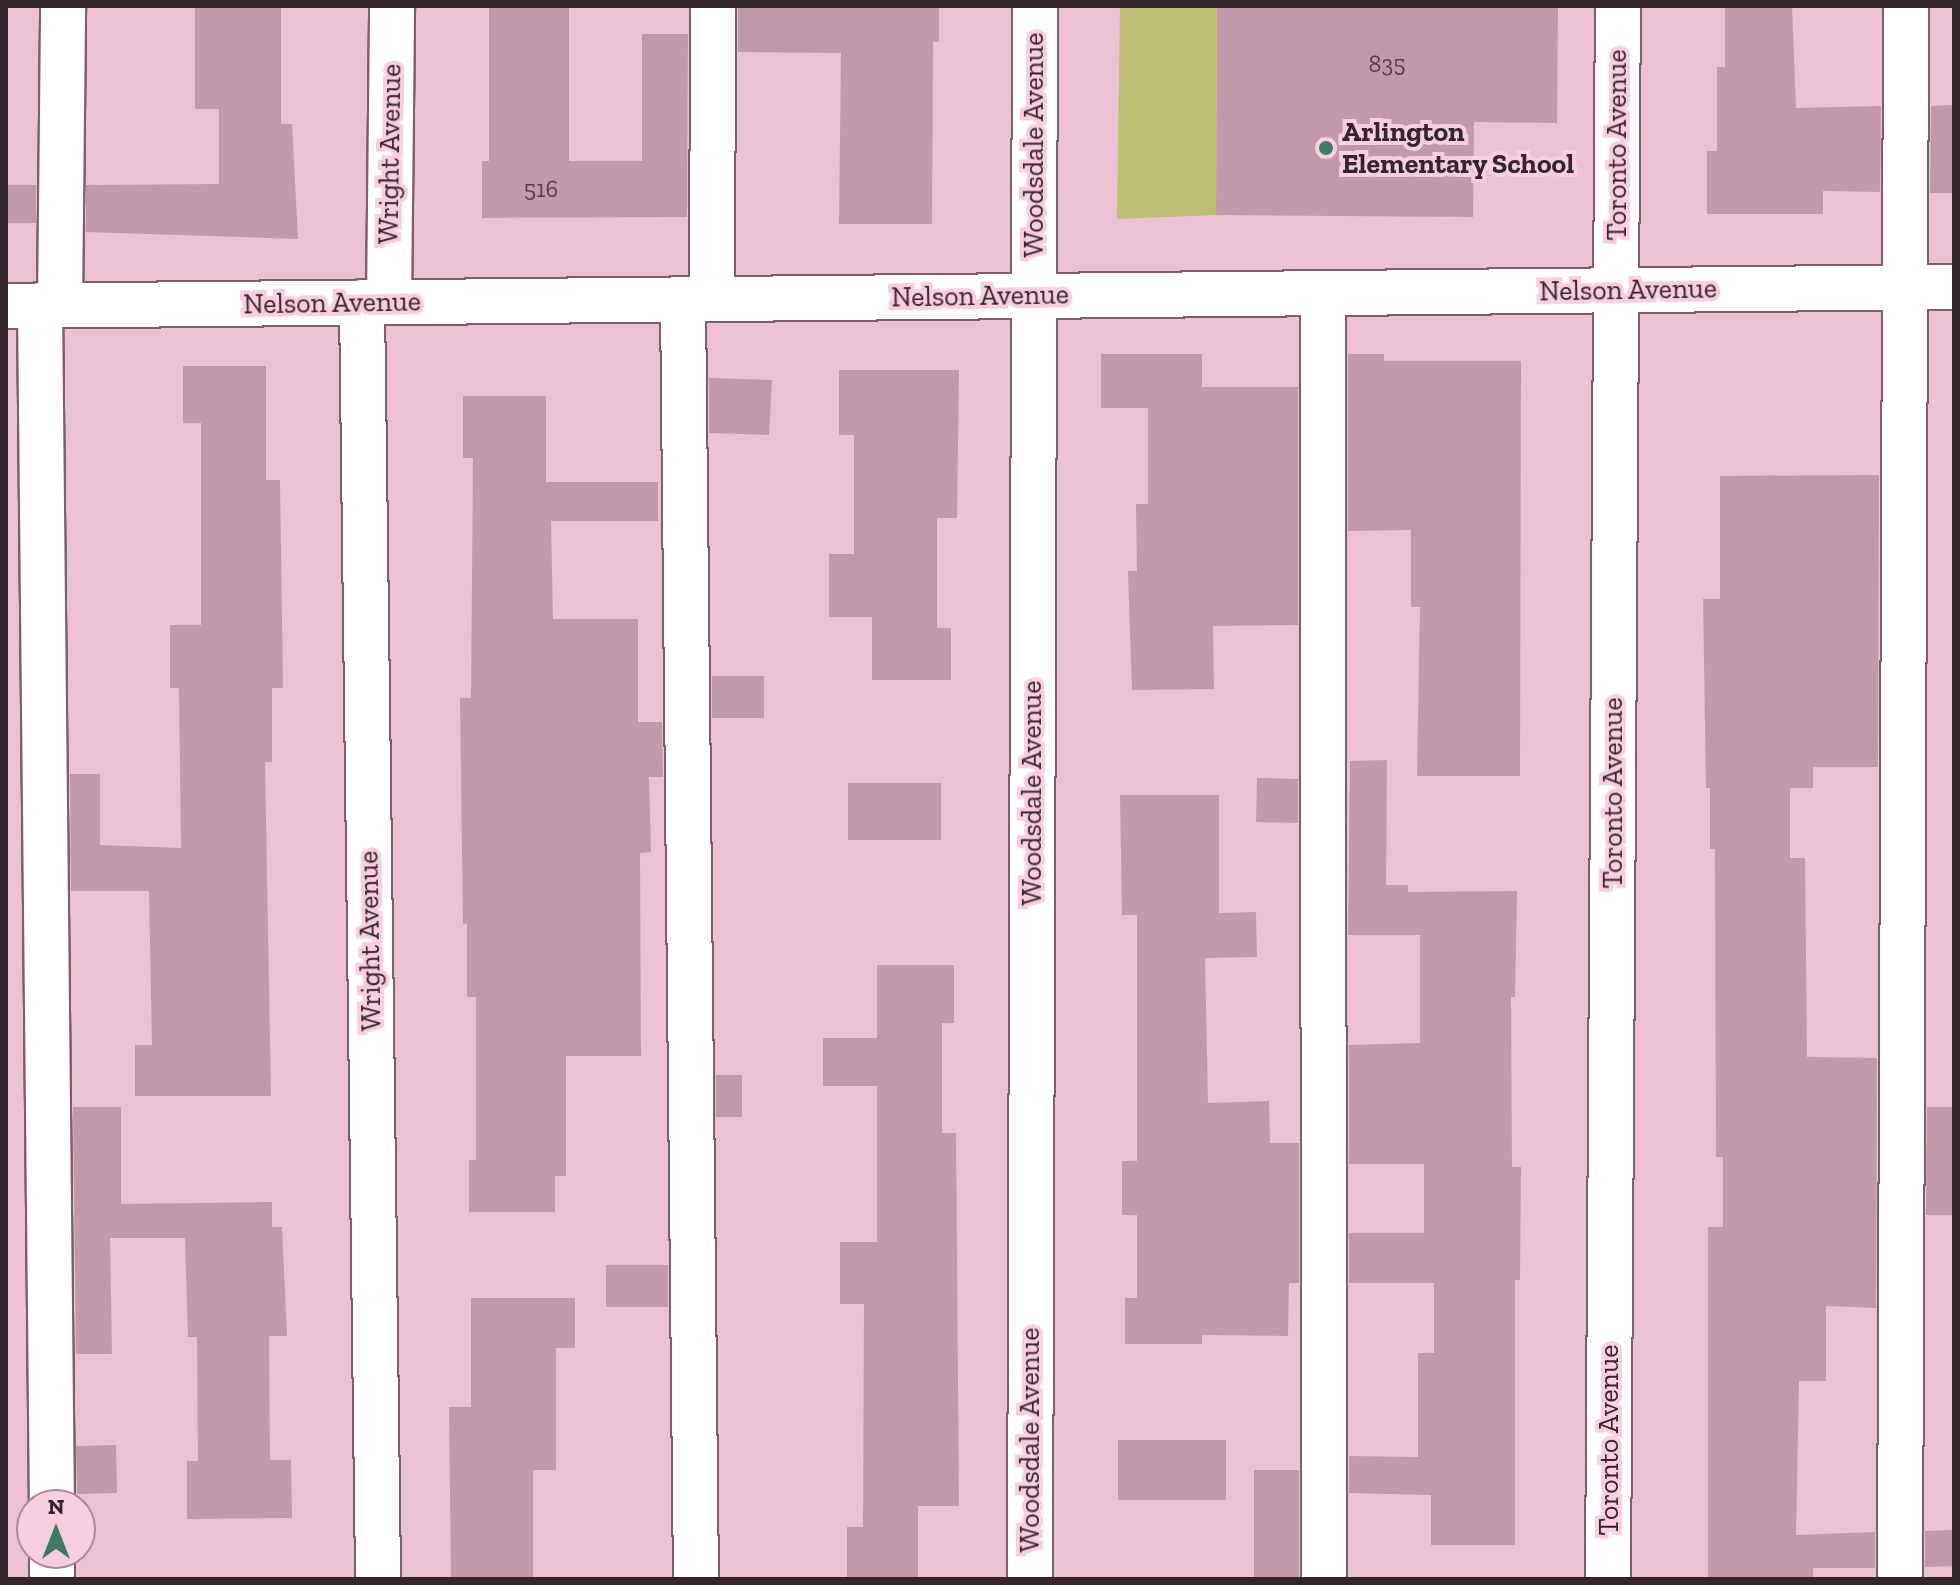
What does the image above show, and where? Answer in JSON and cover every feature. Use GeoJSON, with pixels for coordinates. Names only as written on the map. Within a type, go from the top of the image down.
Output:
{"type":"FeatureCollection","features":[{"type":"Feature","properties":{"kind":"street"},"geometry":{"type":"LineString","coordinates":[[52,1489],[36,306],[63,6]]}},
{"type":"Feature","properties":{"kind":"street","name":"Wright Avenue"},"geometry":{"type":"LineString","coordinates":[[378,1579],[376,302],[392,6]]}},
{"type":"Feature","properties":{"kind":"street"},"geometry":{"type":"LineString","coordinates":[[696,1579],[698,299],[713,6]]}},
{"type":"Feature","properties":{"kind":"street","name":"Woodsdale Avenue"},"geometry":{"type":"LineString","coordinates":[[1030,1579],[1035,6]]}},
{"type":"Feature","properties":{"kind":"street","name":"Toronto Avenue"},"geometry":{"type":"LineString","coordinates":[[1608,1579],[1618,6]]}},
{"type":"Feature","properties":{"kind":"street"},"geometry":{"type":"LineString","coordinates":[[1900,1579],[1906,6]]}},
{"type":"Feature","properties":{"kind":"street","name":"Nelson Avenue"},"geometry":{"type":"LineString","coordinates":[[36,306],[1954,287]]}},
{"type":"Feature","properties":{"kind":"street"},"geometry":{"type":"LineString","coordinates":[[1323,293],[1324,1579]]}},
{"type":"Feature","properties":{"kind":"green space"},"geometry":{"type":"Polygon","coordinates":[[[1120,6],[1217,6],[1216,215],[1117,219],[1120,6]]]}},
{"type":"Feature","properties":{"kind":"building"},"geometry":{"type":"Polygon","coordinates":[[[195,6],[281,6],[281,124],[292,124],[298,239],[86,232],[86,185],[219,184],[219,109],[195,109],[195,6]]]}},
{"type":"Feature","properties":{"kind":"building"},"geometry":{"type":"Polygon","coordinates":[[[489,6],[569,6],[569,161],[642,161],[642,34],[688,34],[687,217],[482,218],[482,161],[489,161],[489,6]]]}},
{"type":"Feature","properties":{"kind":"building"},"geometry":{"type":"Polygon","coordinates":[[[738,6],[939,6],[939,42],[933,42],[932,224],[839,224],[841,53],[738,52],[738,6]]]}},
{"type":"Feature","properties":{"kind":"building"},"geometry":{"type":"Polygon","coordinates":[[[1217,6],[1558,6],[1557,123],[1474,122],[1473,217],[1216,215],[1217,6]]]}},
{"type":"Feature","properties":{"kind":"building"},"geometry":{"type":"Polygon","coordinates":[[[1725,6],[1792,6],[1796,108],[1881,106],[1880,192],[1823,191],[1823,214],[1707,214],[1707,151],[1717,151],[1717,67],[1725,67],[1725,6]]]}},
{"type":"Feature","properties":{"kind":"building"},"geometry":{"type":"Polygon","coordinates":[[[1954,105],[1954,193],[1930,193],[1931,106],[1954,105]]]}},
{"type":"Feature","properties":{"kind":"building"},"geometry":{"type":"Polygon","coordinates":[[[6,185],[36,185],[36,223],[6,223],[6,185]]]}},
{"type":"Feature","properties":{"kind":"building"},"geometry":{"type":"Polygon","coordinates":[[[1101,354],[1202,354],[1202,387],[1298,387],[1298,625],[1213,626],[1214,689],[1132,690],[1128,571],[1137,571],[1136,504],[1148,504],[1148,408],[1101,408],[1101,354]]]}},
{"type":"Feature","properties":{"kind":"building"},"geometry":{"type":"Polygon","coordinates":[[[1348,354],[1384,354],[1384,361],[1521,361],[1520,776],[1417,776],[1420,607],[1411,607],[1411,530],[1348,531],[1348,354]]]}},
{"type":"Feature","properties":{"kind":"building"},"geometry":{"type":"Polygon","coordinates":[[[183,366],[266,366],[266,480],[280,480],[283,688],[272,688],[272,762],[265,762],[271,1096],[135,1096],[135,1045],[152,1045],[149,891],[71,891],[70,774],[100,774],[100,845],[181,848],[179,688],[170,688],[170,625],[201,625],[201,423],[183,423],[183,366]]]}},
{"type":"Feature","properties":{"kind":"building"},"geometry":{"type":"Polygon","coordinates":[[[839,370],[959,370],[957,518],[937,518],[937,628],[951,628],[951,680],[872,680],[872,617],[829,617],[829,554],[854,554],[854,435],[839,435],[839,370]]]}},
{"type":"Feature","properties":{"kind":"building"},"geometry":{"type":"Polygon","coordinates":[[[709,378],[772,380],[769,435],[709,433],[709,378]]]}},
{"type":"Feature","properties":{"kind":"building"},"geometry":{"type":"Polygon","coordinates":[[[463,396],[546,396],[546,482],[658,482],[658,521],[551,521],[553,619],[638,619],[638,722],[662,722],[663,777],[649,777],[651,852],[640,853],[641,1056],[566,1056],[566,1176],[555,1176],[555,1212],[469,1212],[469,1160],[476,1160],[476,997],[467,997],[467,924],[463,924],[460,698],[471,698],[473,458],[463,458],[463,396]]]}},
{"type":"Feature","properties":{"kind":"building"},"geometry":{"type":"Polygon","coordinates":[[[1879,475],[1878,767],[1813,767],[1813,788],[1790,788],[1790,858],[1805,858],[1807,1057],[1877,1058],[1876,1308],[1826,1306],[1826,1381],[1799,1381],[1796,1535],[1875,1532],[1875,1568],[1813,1568],[1813,1579],[1708,1579],[1708,1227],[1723,1227],[1723,1157],[1716,1157],[1715,849],[1710,849],[1710,788],[1706,788],[1703,599],[1720,599],[1720,476],[1879,475]]]}},
{"type":"Feature","properties":{"kind":"building"},"geometry":{"type":"Polygon","coordinates":[[[712,676],[764,676],[764,718],[712,718],[712,676]]]}},
{"type":"Feature","properties":{"kind":"building"},"geometry":{"type":"Polygon","coordinates":[[[1387,760],[1386,885],[1408,885],[1408,892],[1517,891],[1515,997],[1511,997],[1512,1167],[1521,1167],[1520,1280],[1515,1280],[1515,1545],[1431,1545],[1431,1495],[1349,1493],[1349,1456],[1418,1457],[1418,1353],[1434,1353],[1434,1283],[1349,1283],[1349,1233],[1424,1233],[1424,1164],[1349,1164],[1349,1045],[1420,1043],[1420,935],[1348,935],[1350,761],[1387,760]]]}},
{"type":"Feature","properties":{"kind":"building"},"geometry":{"type":"Polygon","coordinates":[[[1257,778],[1298,779],[1298,823],[1256,822],[1257,778]]]}},
{"type":"Feature","properties":{"kind":"building"},"geometry":{"type":"Polygon","coordinates":[[[848,783],[941,783],[941,840],[848,840],[848,783]]]}},
{"type":"Feature","properties":{"kind":"building"},"geometry":{"type":"Polygon","coordinates":[[[1120,795],[1219,795],[1219,913],[1256,912],[1257,957],[1205,958],[1208,1103],[1269,1101],[1270,1143],[1299,1143],[1299,1283],[1289,1283],[1288,1336],[1202,1335],[1202,1344],[1125,1344],[1125,1298],[1137,1298],[1137,1215],[1122,1215],[1122,1161],[1137,1161],[1137,915],[1122,915],[1120,795]]]}},
{"type":"Feature","properties":{"kind":"building"},"geometry":{"type":"Polygon","coordinates":[[[877,965],[954,965],[954,1023],[942,1023],[942,1133],[956,1133],[959,1506],[918,1506],[918,1579],[847,1579],[847,1527],[863,1527],[864,1304],[840,1304],[840,1242],[877,1242],[877,1086],[823,1086],[823,1038],[877,1038],[877,965]]]}},
{"type":"Feature","properties":{"kind":"building"},"geometry":{"type":"Polygon","coordinates":[[[716,1075],[742,1075],[742,1117],[716,1117],[716,1075]]]}},
{"type":"Feature","properties":{"kind":"building"},"geometry":{"type":"Polygon","coordinates":[[[73,1107],[121,1107],[121,1204],[272,1202],[272,1227],[282,1227],[287,1336],[269,1336],[270,1460],[291,1460],[292,1518],[187,1519],[187,1461],[198,1461],[197,1337],[188,1337],[185,1238],[110,1238],[112,1354],[76,1354],[73,1107]]]}},
{"type":"Feature","properties":{"kind":"building"},"geometry":{"type":"Polygon","coordinates":[[[1927,1107],[1954,1107],[1954,1215],[1926,1215],[1927,1107]]]}},
{"type":"Feature","properties":{"kind":"building"},"geometry":{"type":"Polygon","coordinates":[[[606,1265],[668,1265],[668,1307],[606,1307],[606,1265]]]}},
{"type":"Feature","properties":{"kind":"building"},"geometry":{"type":"Polygon","coordinates":[[[471,1298],[575,1298],[575,1348],[556,1348],[556,1470],[533,1470],[533,1578],[451,1578],[449,1407],[471,1407],[471,1298]]]}},
{"type":"Feature","properties":{"kind":"building"},"geometry":{"type":"Polygon","coordinates":[[[1118,1440],[1226,1440],[1226,1500],[1118,1500],[1118,1440]]]}},
{"type":"Feature","properties":{"kind":"building"},"geometry":{"type":"Polygon","coordinates":[[[116,1445],[117,1493],[96,1494],[96,1489],[77,1489],[76,1446],[116,1445]]]}},
{"type":"Feature","properties":{"kind":"building"},"geometry":{"type":"Polygon","coordinates":[[[1254,1470],[1299,1470],[1299,1579],[1254,1579],[1254,1470]]]}},
{"type":"Feature","properties":{"kind":"building"},"geometry":{"type":"Polygon","coordinates":[[[1954,1530],[1954,1566],[1925,1567],[1925,1531],[1954,1530]]]}},
{"type":"Feature","properties":{"kind":"place","name":"Arlington Elementary School"},"geometry":{"type":"Point","coordinates":[1326,148]}}]}
